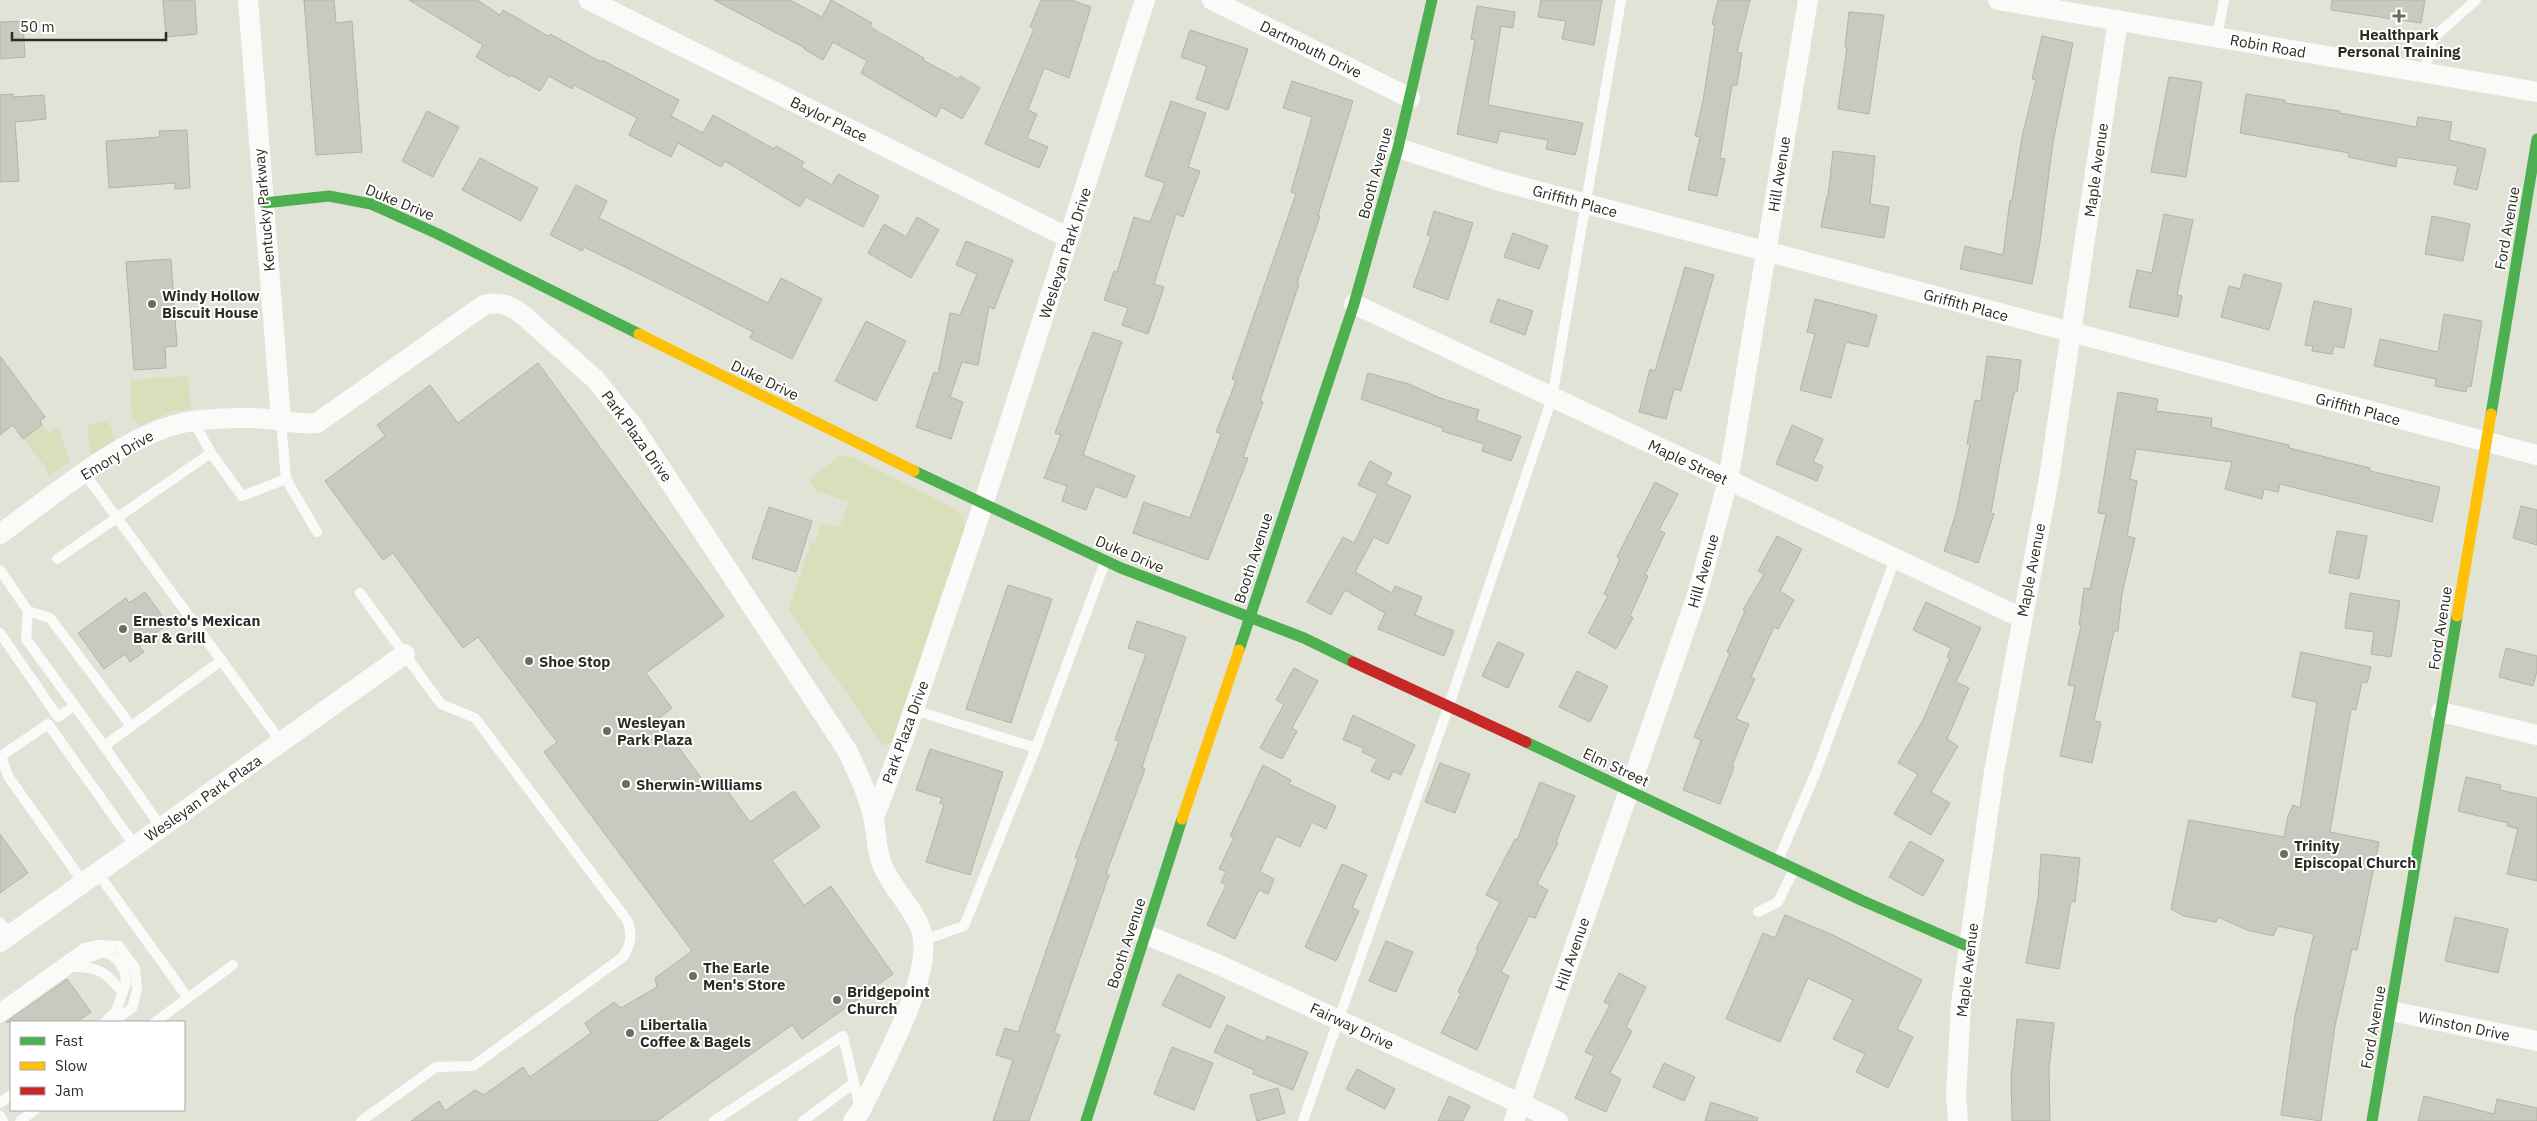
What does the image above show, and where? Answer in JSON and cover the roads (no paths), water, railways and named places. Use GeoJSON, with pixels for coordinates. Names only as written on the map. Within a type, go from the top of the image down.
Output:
{"type":"FeatureCollection","features":[{"type":"Feature","properties":{"kind":"street","name":"Kentucky Parkway"},"geometry":{"type":"LineString","coordinates":[[248,0],[281,420]]}},
{"type":"Feature","properties":{"kind":"street","name":"Baylor Place"},"geometry":{"type":"LineString","coordinates":[[590,0],[1070,238]]}},
{"type":"Feature","properties":{"kind":"street","name":"Wesleyan Park Drive"},"geometry":{"type":"LineString","coordinates":[[983,505],[1145,0]]}},
{"type":"Feature","properties":{"kind":"street","name":"Dartmouth Drive"},"geometry":{"type":"LineString","coordinates":[[1212,0],[1410,98]]}},
{"type":"Feature","properties":{"kind":"street","name":"Booth Avenue"},"geometry":{"type":"LineString","coordinates":[[1086,1121],[1144,934],[1354,304],[1398,148],[1432,0]]}},
{"type":"Feature","properties":{"kind":"street","name":"Hill Avenue"},"geometry":{"type":"LineString","coordinates":[[1517,1112],[1697,595],[1728,481],[1808,0]]}},
{"type":"Feature","properties":{"kind":"street","name":"Robin Road"},"geometry":{"type":"LineString","coordinates":[[2008,1],[2537,92]]}},
{"type":"Feature","properties":{"kind":"street","name":"Maple Avenue"},"geometry":{"type":"LineString","coordinates":[[1958,1121],[1956,1095],[1961,1003],[1994,772],[2049,478],[2118,20]]}},
{"type":"Feature","properties":{"kind":"street","name":"Ford Avenue"},"geometry":{"type":"LineString","coordinates":[[2372,1121],[2537,139]]}},
{"type":"Feature","properties":{"kind":"street","name":"Griffith Place"},"geometry":{"type":"LineString","coordinates":[[1398,148],[1500,181],[2537,455]]}},
{"type":"Feature","properties":{"kind":"street","name":"Duke Drive"},"geometry":{"type":"LineString","coordinates":[[264,203],[297,197],[330,196],[353,199],[378,207],[438,234],[983,505],[1106,561],[1250,617]]}},
{"type":"Feature","properties":{"kind":"street","name":"Park Plaza Drive"},"geometry":{"type":"LineString","coordinates":[[281,420],[302,425],[317,423],[484,305],[497,302],[516,310],[596,380],[633,426],[847,750],[867,793],[874,818],[880,860],[888,878],[921,929],[925,949],[922,971],[901,1024],[857,1116]]}},
{"type":"Feature","properties":{"kind":"street","name":"Maple Street"},"geometry":{"type":"LineString","coordinates":[[1354,304],[2022,618]]}},
{"type":"Feature","properties":{"kind":"street","name":"Emory Drive"},"geometry":{"type":"LineString","coordinates":[[0,534],[85,474],[145,435],[172,425],[193,421],[245,417],[281,420]]}},
{"type":"Feature","properties":{"kind":"street","name":"Park Plaza Drive"},"geometry":{"type":"LineString","coordinates":[[874,818],[914,710],[983,505]]}},
{"type":"Feature","properties":{"kind":"street","name":"Elm Street"},"geometry":{"type":"LineString","coordinates":[[1250,617],[1304,638],[1448,708],[1629,789],[1863,901],[1969,948]]}},
{"type":"Feature","properties":{"kind":"street","name":"Wesleyan Park Plaza"},"geometry":{"type":"LineString","coordinates":[[3,933],[135,846],[405,654]]}},
{"type":"Feature","properties":{"kind":"street"},"geometry":{"type":"LineString","coordinates":[[2442,712],[2537,735]]}},
{"type":"Feature","properties":{"kind":"street","name":"Fairway Drive"},"geometry":{"type":"LineString","coordinates":[[1144,934],[1215,963],[1339,1020],[1517,1112],[1558,1121]]}},
{"type":"Feature","properties":{"kind":"street","name":"Winston Drive"},"geometry":{"type":"LineString","coordinates":[[2391,1011],[2537,1041]]}},
{"type":"Feature","properties":{"kind":"lane"},"geometry":{"type":"LineString","coordinates":[[1303,1121],[1448,708],[1552,398],[1621,0]]}},
{"type":"Feature","properties":{"kind":"lane"},"geometry":{"type":"LineString","coordinates":[[2217,37],[2224,0]]}},
{"type":"Feature","properties":{"kind":"lane"},"geometry":{"type":"LineString","coordinates":[[2424,72],[2433,38],[2476,0]]}},
{"type":"Feature","properties":{"kind":"lane"},"geometry":{"type":"LineString","coordinates":[[281,420],[286,479],[317,532]]}},
{"type":"Feature","properties":{"kind":"lane"},"geometry":{"type":"LineString","coordinates":[[193,421],[211,453],[242,496],[286,479]]}},
{"type":"Feature","properties":{"kind":"lane"},"geometry":{"type":"LineString","coordinates":[[57,559],[116,516],[211,453]]}},
{"type":"Feature","properties":{"kind":"lane"},"geometry":{"type":"LineString","coordinates":[[85,474],[282,742]]}},
{"type":"Feature","properties":{"kind":"lane"},"geometry":{"type":"LineString","coordinates":[[1778,861],[1816,772],[1895,559]]}},
{"type":"Feature","properties":{"kind":"lane"},"geometry":{"type":"LineString","coordinates":[[924,940],[964,926],[1036,748],[1106,561]]}},
{"type":"Feature","properties":{"kind":"lane"},"geometry":{"type":"LineString","coordinates":[[0,570],[28,611],[50,618],[131,726]]}},
{"type":"Feature","properties":{"kind":"lane"},"geometry":{"type":"LineString","coordinates":[[360,592],[440,704],[475,718],[627,920],[631,928],[628,950],[623,957],[473,1066],[436,1067],[361,1121]]}},
{"type":"Feature","properties":{"kind":"lane"},"geometry":{"type":"LineString","coordinates":[[28,611],[26,640],[161,827]]}},
{"type":"Feature","properties":{"kind":"lane"},"geometry":{"type":"LineString","coordinates":[[0,633],[58,717]]}},
{"type":"Feature","properties":{"kind":"lane"},"geometry":{"type":"LineString","coordinates":[[104,746],[222,660]]}},
{"type":"Feature","properties":{"kind":"lane"},"geometry":{"type":"LineString","coordinates":[[74,706],[0,756],[8,776],[188,998]]}},
{"type":"Feature","properties":{"kind":"lane"},"geometry":{"type":"LineString","coordinates":[[914,710],[1036,748]]}},
{"type":"Feature","properties":{"kind":"lane"},"geometry":{"type":"LineString","coordinates":[[48,724],[135,846]]}},
{"type":"Feature","properties":{"kind":"lane"},"geometry":{"type":"LineString","coordinates":[[1758,912],[1778,902],[1794,868]]}},
{"type":"Feature","properties":{"kind":"lane"},"geometry":{"type":"LineString","coordinates":[[0,1008],[84,948],[99,944],[119,946],[135,968],[137,990],[132,1008],[114,1021]]}},
{"type":"Feature","properties":{"kind":"lane"},"geometry":{"type":"LineString","coordinates":[[0,1018],[72,966],[93,954],[103,952],[112,955],[119,962],[125,972],[126,983],[116,1011],[106,1021]]}},
{"type":"Feature","properties":{"kind":"lane"},"geometry":{"type":"LineString","coordinates":[[156,1021],[234,965]]}},
{"type":"Feature","properties":{"kind":"lane"},"geometry":{"type":"LineString","coordinates":[[72,966],[94,967],[105,973],[123,993]]}},
{"type":"Feature","properties":{"kind":"lane"},"geometry":{"type":"LineString","coordinates":[[714,1121],[843,1036],[854,1083],[857,1116]]}},
{"type":"Feature","properties":{"kind":"lane"},"geometry":{"type":"LineString","coordinates":[[803,1121],[854,1083]]}},
{"type":"Feature","properties":{"kind":"lane"},"geometry":{"type":"LineString","coordinates":[[20,1121],[34,1111]]}},
{"type":"Feature","properties":{"kind":"lane"},"geometry":{"type":"LineString","coordinates":[[0,1116],[3,1121]]}},
{"type":"Feature","properties":{"kind":"place","name":"Healthpark Personal Training"},"geometry":{"type":"Point","coordinates":[2399,16]}},
{"type":"Feature","properties":{"kind":"place","name":"Windy Hollow Biscuit House"},"geometry":{"type":"Point","coordinates":[152,304]}},
{"type":"Feature","properties":{"kind":"place","name":"Ernesto's Mexican Bar & Grill"},"geometry":{"type":"Point","coordinates":[123,629]}},
{"type":"Feature","properties":{"kind":"place","name":"Shoe Stop"},"geometry":{"type":"Point","coordinates":[529,661]}},
{"type":"Feature","properties":{"kind":"place","name":"Wesleyan Park Plaza"},"geometry":{"type":"Point","coordinates":[607,731]}},
{"type":"Feature","properties":{"kind":"place","name":"Sherwin-Williams"},"geometry":{"type":"Point","coordinates":[626,784]}},
{"type":"Feature","properties":{"kind":"place","name":"Trinity Episcopal Church"},"geometry":{"type":"Point","coordinates":[2284,854]}},
{"type":"Feature","properties":{"kind":"place","name":"The Earle Men's Store"},"geometry":{"type":"Point","coordinates":[693,976]}},
{"type":"Feature","properties":{"kind":"place","name":"Bridgepoint Church"},"geometry":{"type":"Point","coordinates":[837,1000]}},
{"type":"Feature","properties":{"kind":"place","name":"Libertalia Coffee & Bagels"},"geometry":{"type":"Point","coordinates":[630,1033]}}]}
